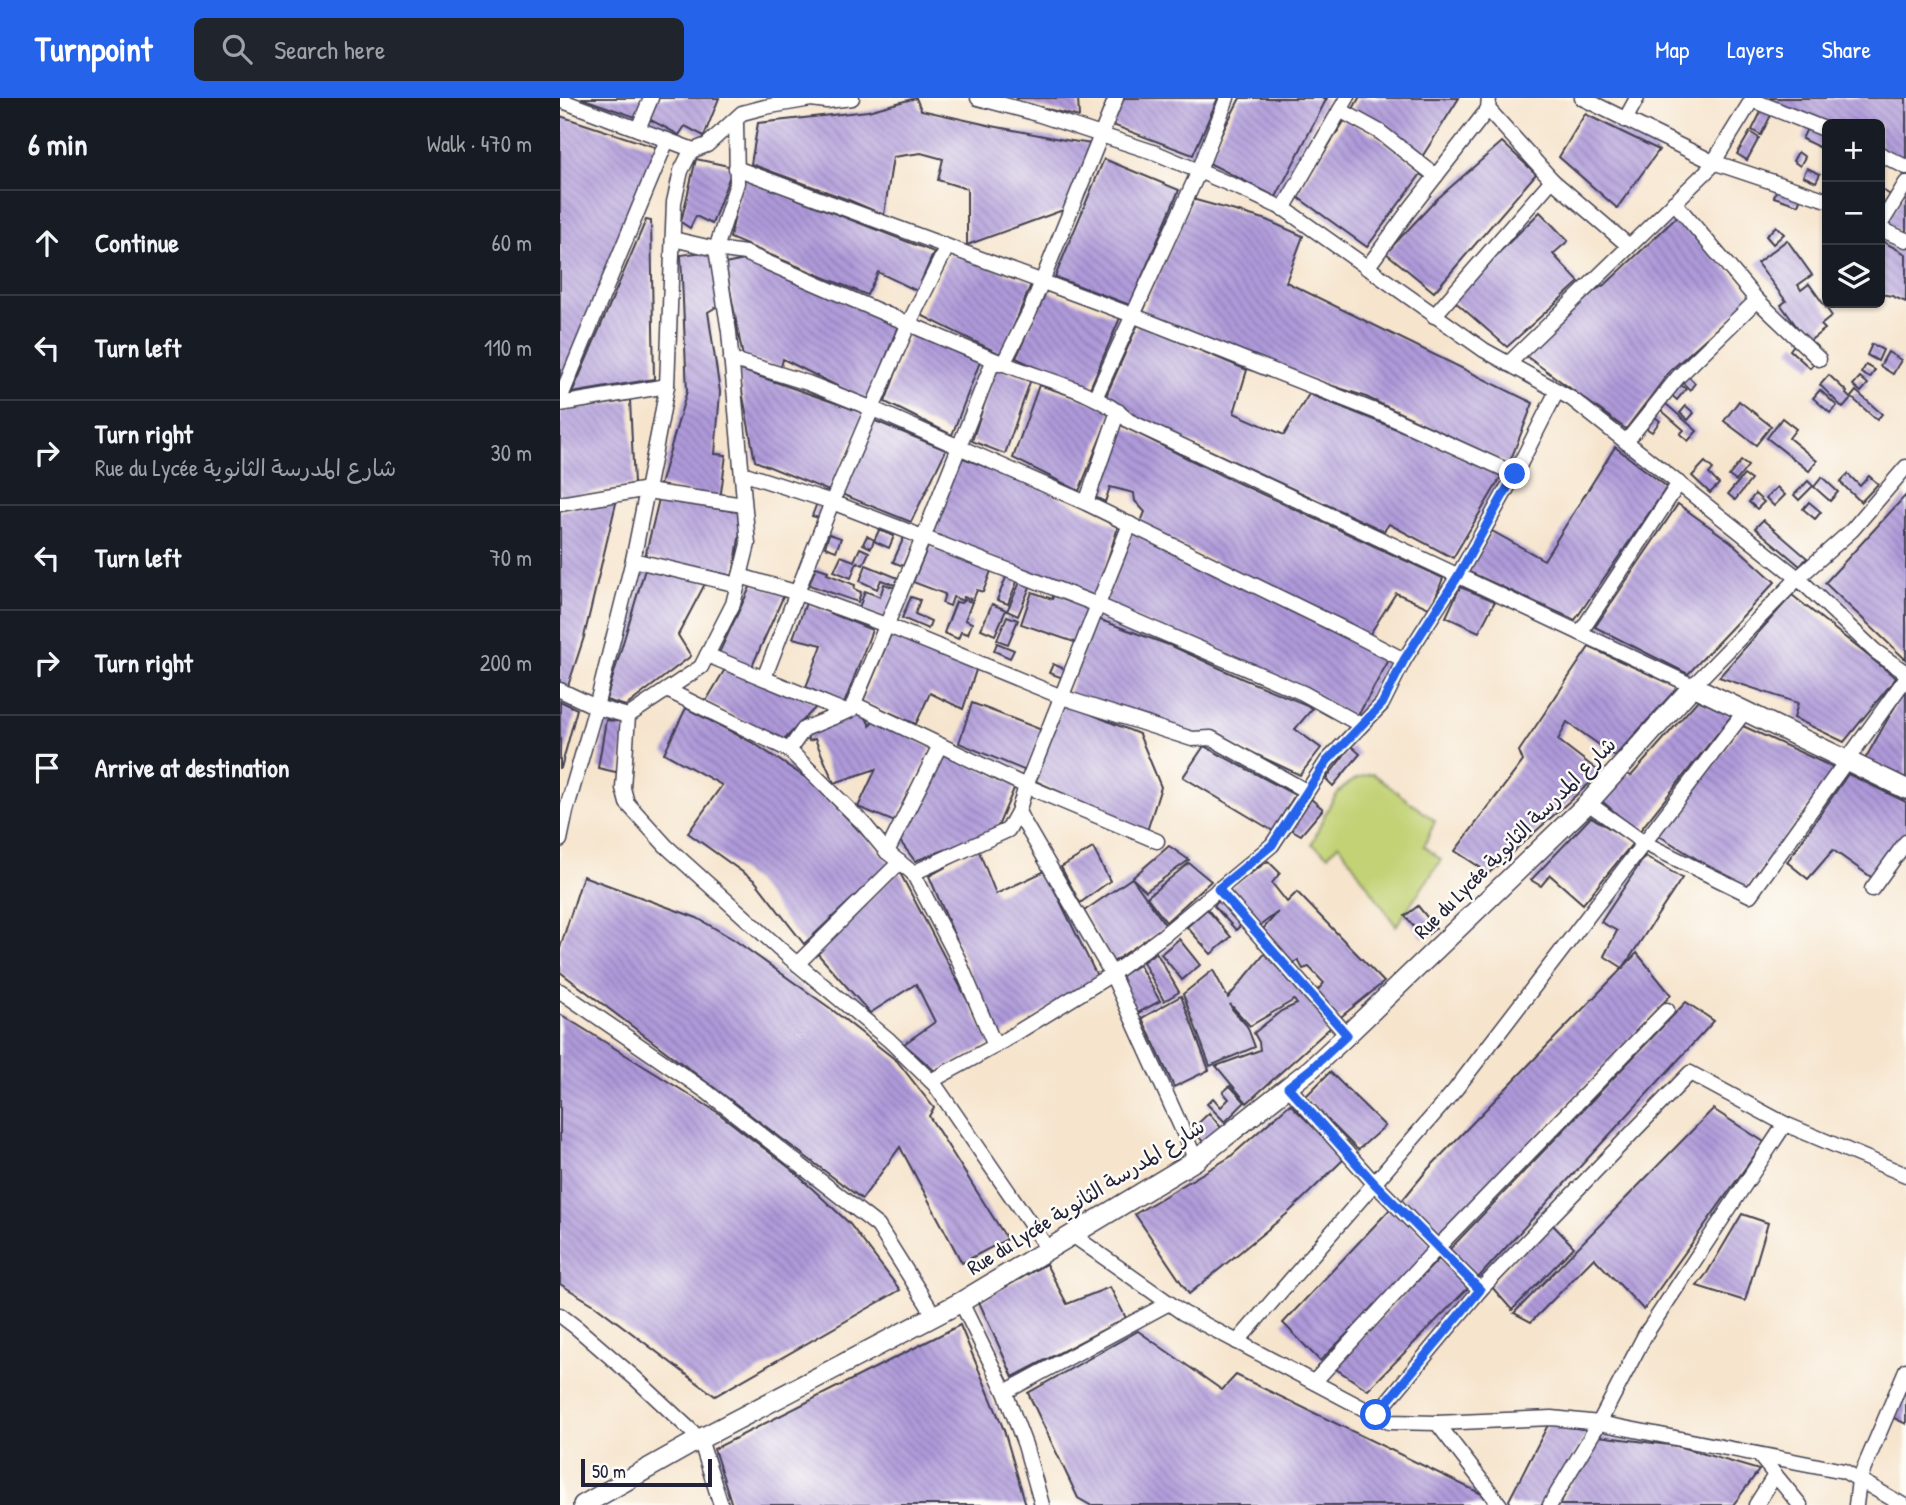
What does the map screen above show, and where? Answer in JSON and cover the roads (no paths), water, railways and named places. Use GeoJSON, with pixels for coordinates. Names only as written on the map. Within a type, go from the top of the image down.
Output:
{"type":"FeatureCollection","features":[{"type":"Feature","properties":{"kind":"street"},"geometry":{"type":"LineString","coordinates":[[638,129],[651,98]]}},
{"type":"Feature","properties":{"kind":"street"},"geometry":{"type":"LineString","coordinates":[[560,100],[691,150],[708,145],[741,110],[768,102],[852,98]]}},
{"type":"Feature","properties":{"kind":"street"},"geometry":{"type":"LineString","coordinates":[[1003,364],[1042,282],[1116,98]]}},
{"type":"Feature","properties":{"kind":"street"},"geometry":{"type":"LineString","coordinates":[[1095,398],[1199,171],[1227,98]]}},
{"type":"Feature","properties":{"kind":"street"},"geometry":{"type":"LineString","coordinates":[[1581,98],[1713,162],[1822,199]]}},
{"type":"Feature","properties":{"kind":"street"},"geometry":{"type":"LineString","coordinates":[[1625,120],[1637,98]]}},
{"type":"Feature","properties":{"kind":"street"},"geometry":{"type":"LineString","coordinates":[[985,99],[1156,153],[1283,209],[1484,350],[1572,399],[1798,578],[1875,651],[1906,676],[1750,895],[1644,843],[1588,803]]}},
{"type":"Feature","properties":{"kind":"street"},"geometry":{"type":"LineString","coordinates":[[1508,364],[1710,168],[1752,99],[1822,128]]}},
{"type":"Feature","properties":{"kind":"street"},"geometry":{"type":"LineString","coordinates":[[1283,209],[1343,104],[1436,176]]}},
{"type":"Feature","properties":{"kind":"street"},"geometry":{"type":"LineString","coordinates":[[1367,268],[1488,104],[1552,180],[1629,246]]}},
{"type":"Feature","properties":{"kind":"street"},"geometry":{"type":"LineString","coordinates":[[560,690],[596,707],[628,716],[701,667],[733,604],[748,544],[731,359],[716,249],[737,183],[741,110]]}},
{"type":"Feature","properties":{"kind":"street"},"geometry":{"type":"LineString","coordinates":[[560,399],[667,140]]}},
{"type":"Feature","properties":{"kind":"street"},"geometry":{"type":"LineString","coordinates":[[560,841],[633,560],[648,490],[667,386],[674,202],[677,186],[691,150]]}},
{"type":"Feature","properties":{"kind":"street"},"geometry":{"type":"LineString","coordinates":[[1885,156],[1906,167]]}},
{"type":"Feature","properties":{"kind":"street"},"geometry":{"type":"LineString","coordinates":[[736,168],[1132,315],[1385,415],[1515,474]]}},
{"type":"Feature","properties":{"kind":"street"},"geometry":{"type":"LineString","coordinates":[[1434,316],[1552,180]]}},
{"type":"Feature","properties":{"kind":"street"},"geometry":{"type":"LineString","coordinates":[[1885,219],[1906,183]]}},
{"type":"Feature","properties":{"kind":"street"},"geometry":{"type":"LineString","coordinates":[[1674,202],[1756,300],[1819,359]]}},
{"type":"Feature","properties":{"kind":"street"},"geometry":{"type":"LineString","coordinates":[[1885,230],[1906,240]]}},
{"type":"Feature","properties":{"kind":"street"},"geometry":{"type":"LineString","coordinates":[[673,239],[745,253],[1003,364],[1095,398],[1118,411],[1129,421],[1906,789]]}},
{"type":"Feature","properties":{"kind":"street"},"geometry":{"type":"LineString","coordinates":[[764,678],[832,502],[909,323],[947,247]]}},
{"type":"Feature","properties":{"kind":"street"},"geometry":{"type":"LineString","coordinates":[[1626,442],[1678,377],[1756,300]]}},
{"type":"Feature","properties":{"kind":"street"},"geometry":{"type":"LineString","coordinates":[[731,359],[808,383],[959,446],[1130,524],[1404,660]]}},
{"type":"Feature","properties":{"kind":"street"},"geometry":{"type":"LineString","coordinates":[[789,751],[804,729],[850,708],[923,538],[992,364],[1003,364]]}},
{"type":"Feature","properties":{"kind":"street"},"geometry":{"type":"LineString","coordinates":[[560,404],[667,386]]}},
{"type":"Feature","properties":{"kind":"street"},"geometry":{"type":"LineString","coordinates":[[930,1081],[995,1046],[1111,974],[1164,935],[1272,845],[1327,761],[1382,704],[1404,660],[1458,576],[1515,474],[1557,391]]}},
{"type":"Feature","properties":{"kind":"street"},"geometry":{"type":"LineString","coordinates":[[1086,503],[1118,411]]}},
{"type":"Feature","properties":{"kind":"street","name":"Rue du Lycée شارع المدرسة الثانوية"},"geometry":{"type":"LineString","coordinates":[[583,1505],[700,1439],[961,1302],[1196,1160],[1312,1068],[1588,803],[1693,686],[1798,578],[1852,530],[1906,467]]}},
{"type":"Feature","properties":{"kind":"street"},"geometry":{"type":"LineString","coordinates":[[742,473],[832,502],[1097,606],[1303,693],[1361,725]]}},
{"type":"Feature","properties":{"kind":"street"},"geometry":{"type":"LineString","coordinates":[[1580,633],[1679,483]]}},
{"type":"Feature","properties":{"kind":"street"},"geometry":{"type":"LineString","coordinates":[[560,504],[648,490],[744,505]]}},
{"type":"Feature","properties":{"kind":"street"},"geometry":{"type":"LineString","coordinates":[[913,873],[1008,830],[1130,524]]}},
{"type":"Feature","properties":{"kind":"street"},"geometry":{"type":"LineString","coordinates":[[633,560],[798,593],[886,625],[1062,696],[1192,739],[1211,738],[1306,791]]}},
{"type":"Feature","properties":{"kind":"street"},"geometry":{"type":"LineString","coordinates":[[707,655],[940,745],[1026,786],[1157,841]]}},
{"type":"Feature","properties":{"kind":"street"},"geometry":{"type":"LineString","coordinates":[[667,690],[789,751],[863,823],[887,852],[913,873],[958,960],[995,1046]]}},
{"type":"Feature","properties":{"kind":"street"},"geometry":{"type":"LineString","coordinates":[[1237,1342],[1455,1090],[1745,711]]}},
{"type":"Feature","properties":{"kind":"street"},"geometry":{"type":"LineString","coordinates":[[628,716],[623,788],[627,803],[666,846],[797,964],[889,1040],[930,1081],[1047,1248]]}},
{"type":"Feature","properties":{"kind":"street"},"geometry":{"type":"LineString","coordinates":[[887,852],[940,745]]}},
{"type":"Feature","properties":{"kind":"street"},"geometry":{"type":"LineString","coordinates":[[1017,812],[1111,974],[1196,1160]]}},
{"type":"Feature","properties":{"kind":"street"},"geometry":{"type":"LineString","coordinates":[[1872,889],[1906,842]]}},
{"type":"Feature","properties":{"kind":"street"},"geometry":{"type":"LineString","coordinates":[[797,964],[900,862]]}},
{"type":"Feature","properties":{"kind":"street"},"geometry":{"type":"LineString","coordinates":[[1218,889],[1347,1035]]}},
{"type":"Feature","properties":{"kind":"street"},"geometry":{"type":"LineString","coordinates":[[560,991],[707,1091],[878,1226],[934,1315]]}},
{"type":"Feature","properties":{"kind":"street"},"geometry":{"type":"LineString","coordinates":[[1314,1382],[1438,1247],[1667,1010]]}},
{"type":"Feature","properties":{"kind":"street"},"geometry":{"type":"LineString","coordinates":[[1376,1415],[1480,1290],[1690,1073],[1785,1124],[1906,1175]]}},
{"type":"Feature","properties":{"kind":"street"},"geometry":{"type":"LineString","coordinates":[[1288,1087],[1374,1183],[1480,1290]]}},
{"type":"Feature","properties":{"kind":"street"},"geometry":{"type":"LineString","coordinates":[[1550,1505],[1599,1423],[1644,1335],[1785,1124]]}},
{"type":"Feature","properties":{"kind":"street"},"geometry":{"type":"LineString","coordinates":[[1071,1234],[1183,1313],[1390,1422],[1437,1423],[1552,1418],[1599,1423],[1844,1471],[1903,1505]]}},
{"type":"Feature","properties":{"kind":"street"},"geometry":{"type":"LineString","coordinates":[[961,1302],[1005,1392],[1025,1445],[1042,1505]]}},
{"type":"Feature","properties":{"kind":"street"},"geometry":{"type":"LineString","coordinates":[[1005,1392],[1169,1303]]}},
{"type":"Feature","properties":{"kind":"street"},"geometry":{"type":"LineString","coordinates":[[560,1315],[578,1328],[700,1439],[721,1505]]}},
{"type":"Feature","properties":{"kind":"street"},"geometry":{"type":"LineString","coordinates":[[1856,1505],[1859,1480],[1906,1370]]}},
{"type":"Feature","properties":{"kind":"street"},"geometry":{"type":"LineString","coordinates":[[1437,1423],[1500,1505]]}},
{"type":"Feature","properties":{"kind":"street"},"geometry":{"type":"LineString","coordinates":[[1759,1455],[1800,1505]]}},
{"type":"Feature","properties":{"kind":"street"},"geometry":{"type":"LineString","coordinates":[[1756,1505],[1775,1475]]}}]}
